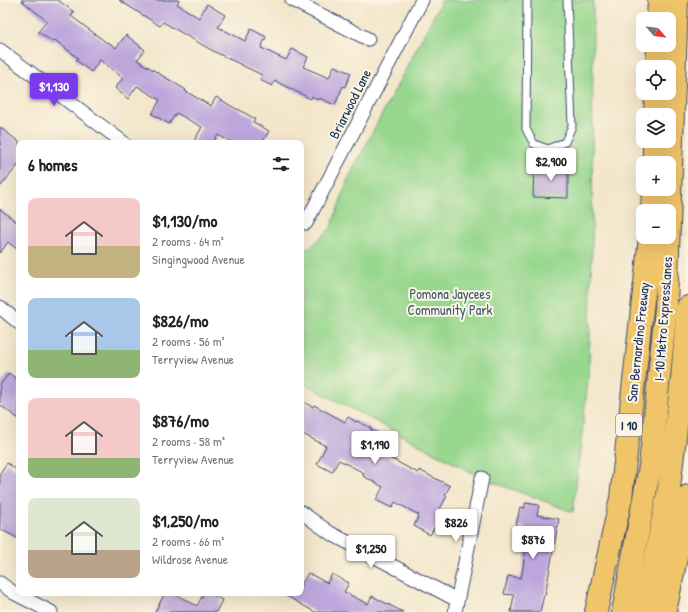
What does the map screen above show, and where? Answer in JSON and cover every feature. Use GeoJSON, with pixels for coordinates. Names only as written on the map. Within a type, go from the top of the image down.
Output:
{"type":"FeatureCollection","features":[{"type":"Feature","properties":{"kind":"highway"},"geometry":{"type":"LineString","coordinates":[[658,12],[659,0]]}},
{"type":"Feature","properties":{"kind":"highway","name":"I-10 Metro ExpressLanes"},"geometry":{"type":"LineString","coordinates":[[622,612],[650,466],[666,307],[677,0]]}},
{"type":"Feature","properties":{"kind":"highway","name":"San Bernardino Freeway"},"geometry":{"type":"LineString","coordinates":[[596,612],[621,498],[649,244]]}},
{"type":"Feature","properties":{"kind":"highway","name":"I-10 Metro ExpressLanes"},"geometry":{"type":"LineString","coordinates":[[644,612],[669,488],[682,378],[688,307]]}},
{"type":"Feature","properties":{"kind":"highway"},"geometry":{"type":"LineString","coordinates":[[665,612],[688,496]]}},
{"type":"Feature","properties":{"kind":"street"},"geometry":{"type":"LineString","coordinates":[[292,0],[368,39]]}},
{"type":"Feature","properties":{"kind":"street","name":"Briarwood Lane"},"geometry":{"type":"LineString","coordinates":[[306,222],[422,0]]}},
{"type":"Feature","properties":{"kind":"street"},"geometry":{"type":"LineString","coordinates":[[0,50],[120,140]]}},
{"type":"Feature","properties":{"kind":"street"},"geometry":{"type":"LineString","coordinates":[[0,307],[16,320]]}},
{"type":"Feature","properties":{"kind":"street"},"geometry":{"type":"LineString","coordinates":[[304,514],[330,533],[456,606],[482,478]]}},
{"type":"Feature","properties":{"kind":"street"},"geometry":{"type":"LineString","coordinates":[[0,583],[16,594]]}},
{"type":"Feature","properties":{"kind":"street"},"geometry":{"type":"LineString","coordinates":[[20,596],[52,612]]}},
{"type":"Feature","properties":{"kind":"lane"},"geometry":{"type":"LineString","coordinates":[[527,0],[526,128],[534,144],[548,149],[565,142],[572,126],[567,0]]}},
{"type":"Feature","properties":{"kind":"green space","name":"Pomona Jaycees Community Park"},"geometry":{"type":"Polygon","coordinates":[[[442,0],[593,0],[592,248],[589,371],[573,512],[482,478],[304,384],[304,249],[310,248],[331,228],[348,179],[442,0]]]}},
{"type":"Feature","properties":{"kind":"building"},"geometry":{"type":"Polygon","coordinates":[[[21,0],[58,0],[74,12],[71,16],[116,48],[126,35],[145,50],[137,60],[211,106],[216,97],[255,119],[253,122],[269,131],[264,140],[227,140],[218,135],[215,140],[195,140],[202,127],[176,113],[169,124],[152,114],[160,100],[137,86],[128,99],[115,88],[123,78],[100,60],[91,72],[76,60],[78,58],[55,40],[53,42],[38,32],[47,21],[21,0]]]}},
{"type":"Feature","properties":{"kind":"building"},"geometry":{"type":"Polygon","coordinates":[[[119,0],[179,0],[177,4],[199,18],[207,4],[225,15],[218,27],[245,41],[251,29],[266,37],[261,48],[286,60],[292,49],[308,57],[303,67],[329,78],[334,66],[351,73],[345,87],[343,86],[335,105],[319,98],[318,100],[312,96],[311,99],[275,81],[272,86],[260,80],[262,75],[213,51],[163,22],[160,26],[119,0]]]}},
{"type":"Feature","properties":{"kind":"building"},"geometry":{"type":"Polygon","coordinates":[[[0,127],[16,140],[16,168],[0,187],[0,127]]]}},
{"type":"Feature","properties":{"kind":"building"},"geometry":{"type":"Polygon","coordinates":[[[534,167],[568,167],[568,198],[533,197],[534,167]]]}},
{"type":"Feature","properties":{"kind":"building"},"geometry":{"type":"Polygon","coordinates":[[[0,209],[16,222],[16,249],[8,242],[0,253],[0,209]]]}},
{"type":"Feature","properties":{"kind":"building"},"geometry":{"type":"Polygon","coordinates":[[[9,373],[16,379],[16,417],[0,405],[0,385],[9,373]]]}},
{"type":"Feature","properties":{"kind":"building"},"geometry":{"type":"Polygon","coordinates":[[[304,402],[313,407],[314,405],[345,422],[348,417],[371,428],[370,429],[379,434],[371,448],[418,473],[419,470],[450,486],[445,495],[447,496],[436,516],[440,518],[430,535],[414,526],[419,515],[395,502],[392,508],[376,500],[383,487],[363,476],[364,473],[339,460],[332,472],[317,464],[326,446],[304,435],[304,402]]]}},
{"type":"Feature","properties":{"kind":"building"},"geometry":{"type":"Polygon","coordinates":[[[7,463],[16,469],[16,537],[0,529],[0,473],[7,463]]]}},
{"type":"Feature","properties":{"kind":"building"},"geometry":{"type":"Polygon","coordinates":[[[525,503],[539,505],[537,515],[559,519],[545,595],[540,612],[511,612],[514,595],[504,594],[508,576],[521,578],[526,550],[523,549],[527,528],[516,526],[520,507],[525,508],[525,503]]]}},
{"type":"Feature","properties":{"kind":"building"},"geometry":{"type":"Polygon","coordinates":[[[308,573],[327,583],[332,574],[349,583],[344,592],[368,604],[372,596],[403,612],[315,612],[286,596],[304,596],[304,580],[308,573]]]}},
{"type":"Feature","properties":{"kind":"building"},"geometry":{"type":"Polygon","coordinates":[[[163,596],[179,596],[197,606],[202,596],[214,596],[222,600],[216,612],[155,612],[163,596]]]}}]}
